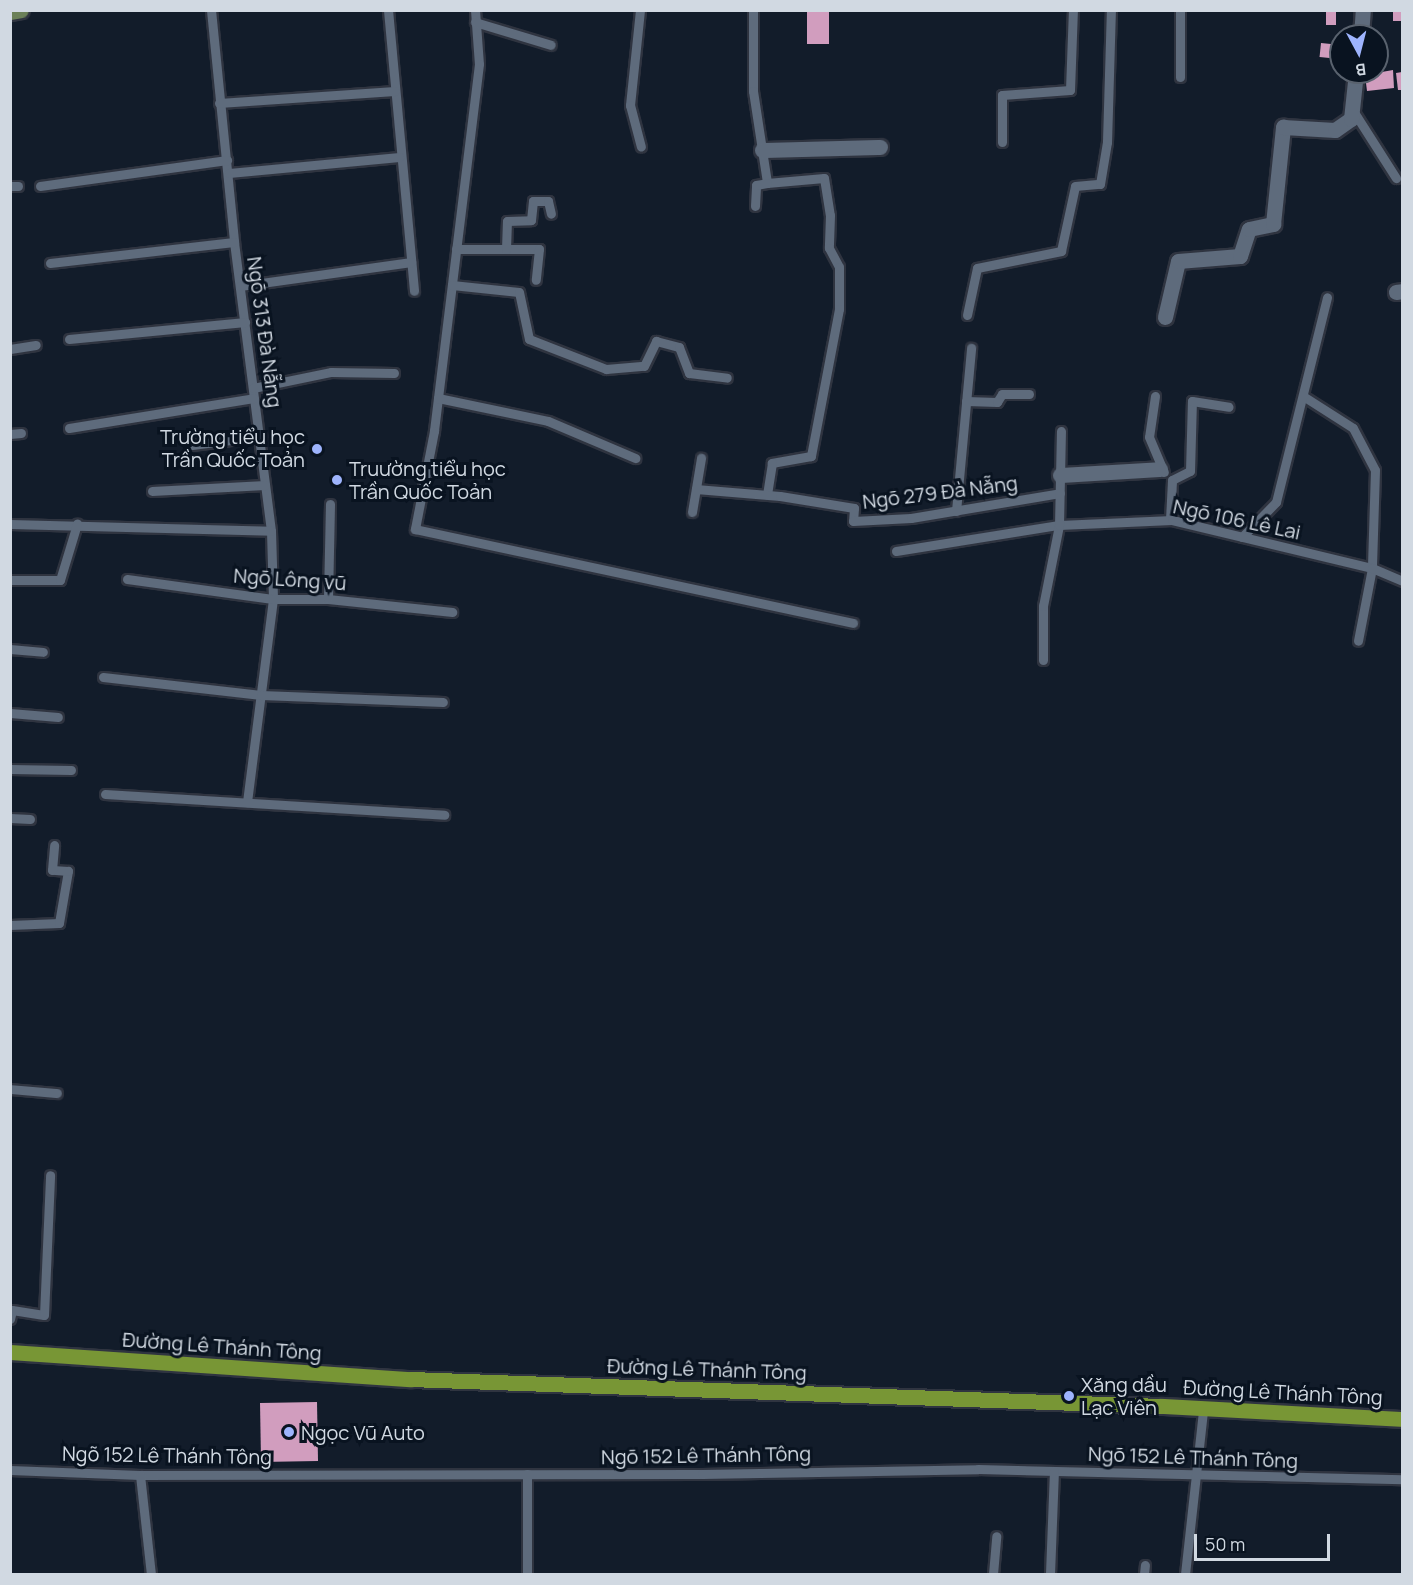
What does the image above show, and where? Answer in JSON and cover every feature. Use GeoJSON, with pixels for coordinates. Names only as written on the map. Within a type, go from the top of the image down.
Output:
{"type":"FeatureCollection","features":[{"type":"Feature","properties":{"kind":"main road"},"geometry":{"type":"LineString","coordinates":[[10,12],[21,10]]}},
{"type":"Feature","properties":{"kind":"main road","name":"Đường Lê Thánh Tông"},"geometry":{"type":"LineString","coordinates":[[10,1352],[410,1379],[1162,1406],[1203,1411],[1402,1419]]}},
{"type":"Feature","properties":{"kind":"street"},"geometry":{"type":"LineString","coordinates":[[1165,317],[1178,261],[1240,256],[1249,229],[1273,224],[1283,127],[1335,130],[1351,119],[1355,84]]}},
{"type":"Feature","properties":{"kind":"street"},"geometry":{"type":"LineString","coordinates":[[762,150],[880,147]]}},
{"type":"Feature","properties":{"kind":"street"},"geometry":{"type":"LineString","coordinates":[[1060,475],[1160,469]]}},
{"type":"Feature","properties":{"kind":"lane","name":"Ngõ 313 Đà Nẵng"},"geometry":{"type":"LineString","coordinates":[[212,10],[219,104],[227,159],[234,242],[261,436],[271,531],[273,599],[247,802]]}},
{"type":"Feature","properties":{"kind":"lane"},"geometry":{"type":"LineString","coordinates":[[388,10],[399,157],[414,291]]}},
{"type":"Feature","properties":{"kind":"lane"},"geometry":{"type":"LineString","coordinates":[[475,10],[479,64],[438,398],[415,529],[852,623]]}},
{"type":"Feature","properties":{"kind":"lane"},"geometry":{"type":"LineString","coordinates":[[640,10],[630,105],[641,147]]}},
{"type":"Feature","properties":{"kind":"lane"},"geometry":{"type":"LineString","coordinates":[[753,10],[753,91],[767,183]]}},
{"type":"Feature","properties":{"kind":"lane"},"geometry":{"type":"LineString","coordinates":[[1002,142],[1002,95],[1070,90],[1073,10]]}},
{"type":"Feature","properties":{"kind":"lane"},"geometry":{"type":"LineString","coordinates":[[968,315],[977,268],[1061,251],[1076,186],[1100,184],[1107,142],[1111,10]]}},
{"type":"Feature","properties":{"kind":"lane"},"geometry":{"type":"LineString","coordinates":[[1180,10],[1180,77]]}},
{"type":"Feature","properties":{"kind":"lane"},"geometry":{"type":"LineString","coordinates":[[476,22],[551,45]]}},
{"type":"Feature","properties":{"kind":"lane"},"geometry":{"type":"LineString","coordinates":[[219,104],[395,91]]}},
{"type":"Feature","properties":{"kind":"lane"},"geometry":{"type":"LineString","coordinates":[[1352,109],[1396,178]]}},
{"type":"Feature","properties":{"kind":"lane"},"geometry":{"type":"LineString","coordinates":[[228,173],[399,157]]}},
{"type":"Feature","properties":{"kind":"lane"},"geometry":{"type":"LineString","coordinates":[[40,186],[227,159]]}},
{"type":"Feature","properties":{"kind":"lane"},"geometry":{"type":"LineString","coordinates":[[755,206],[756,185],[824,178],[830,215],[829,248],[839,267],[839,309],[811,456],[772,462],[766,495]]}},
{"type":"Feature","properties":{"kind":"lane"},"geometry":{"type":"LineString","coordinates":[[506,249],[507,221],[531,220],[533,201],[548,201],[551,214]]}},
{"type":"Feature","properties":{"kind":"lane"},"geometry":{"type":"LineString","coordinates":[[50,263],[234,242]]}},
{"type":"Feature","properties":{"kind":"lane"},"geometry":{"type":"LineString","coordinates":[[456,249],[538,249],[536,280]]}},
{"type":"Feature","properties":{"kind":"lane"},"geometry":{"type":"LineString","coordinates":[[240,286],[411,262]]}},
{"type":"Feature","properties":{"kind":"lane"},"geometry":{"type":"LineString","coordinates":[[452,285],[519,292],[529,339],[606,369],[644,366],[656,341],[679,347],[689,373],[727,378]]}},
{"type":"Feature","properties":{"kind":"lane"},"geometry":{"type":"LineString","coordinates":[[1242,537],[1276,502],[1327,297]]}},
{"type":"Feature","properties":{"kind":"lane"},"geometry":{"type":"LineString","coordinates":[[69,339],[245,322]]}},
{"type":"Feature","properties":{"kind":"lane"},"geometry":{"type":"LineString","coordinates":[[10,349],[36,345]]}},
{"type":"Feature","properties":{"kind":"lane"},"geometry":{"type":"LineString","coordinates":[[956,511],[971,348]]}},
{"type":"Feature","properties":{"kind":"lane"},"geometry":{"type":"LineString","coordinates":[[69,428],[254,393],[331,372],[394,373]]}},
{"type":"Feature","properties":{"kind":"lane"},"geometry":{"type":"LineString","coordinates":[[966,401],[997,402],[1002,394],[1029,394]]}},
{"type":"Feature","properties":{"kind":"lane"},"geometry":{"type":"LineString","coordinates":[[1155,396],[1149,437],[1160,469],[1172,480]]}},
{"type":"Feature","properties":{"kind":"lane"},"geometry":{"type":"LineString","coordinates":[[1303,396],[1353,429],[1375,470],[1372,568],[1358,642]]}},
{"type":"Feature","properties":{"kind":"lane"},"geometry":{"type":"LineString","coordinates":[[438,398],[548,421],[635,458]]}},
{"type":"Feature","properties":{"kind":"lane"},"geometry":{"type":"LineString","coordinates":[[1172,480],[1190,471],[1192,401],[1229,407]]}},
{"type":"Feature","properties":{"kind":"lane"},"geometry":{"type":"LineString","coordinates":[[1042,660],[1043,606],[1059,525],[1061,431]]}},
{"type":"Feature","properties":{"kind":"lane"},"geometry":{"type":"LineString","coordinates":[[10,434],[21,433]]}},
{"type":"Feature","properties":{"kind":"lane"},"geometry":{"type":"LineString","coordinates":[[192,445],[261,436]]}},
{"type":"Feature","properties":{"kind":"lane"},"geometry":{"type":"LineString","coordinates":[[692,512],[701,458]]}},
{"type":"Feature","properties":{"kind":"lane"},"geometry":{"type":"LineString","coordinates":[[1170,520],[1172,480]]}},
{"type":"Feature","properties":{"kind":"lane"},"geometry":{"type":"LineString","coordinates":[[152,491],[265,485]]}},
{"type":"Feature","properties":{"kind":"lane","name":"Ngõ 279 Đà Nẵng"},"geometry":{"type":"LineString","coordinates":[[696,489],[766,495],[854,508],[853,521],[956,511],[1060,493]]}},
{"type":"Feature","properties":{"kind":"lane"},"geometry":{"type":"LineString","coordinates":[[328,599],[330,504]]}},
{"type":"Feature","properties":{"kind":"lane","name":"Ngõ 106 Lê Lai"},"geometry":{"type":"LineString","coordinates":[[896,551],[1059,525],[1170,520],[1372,568],[1402,581]]}},
{"type":"Feature","properties":{"kind":"lane"},"geometry":{"type":"LineString","coordinates":[[10,524],[271,531]]}},
{"type":"Feature","properties":{"kind":"lane"},"geometry":{"type":"LineString","coordinates":[[10,580],[60,580],[77,524]]}},
{"type":"Feature","properties":{"kind":"lane","name":"Ngõ Lông vũ"},"geometry":{"type":"LineString","coordinates":[[127,579],[273,599],[328,599],[452,612]]}},
{"type":"Feature","properties":{"kind":"lane"},"geometry":{"type":"LineString","coordinates":[[10,649],[43,652]]}},
{"type":"Feature","properties":{"kind":"lane"},"geometry":{"type":"LineString","coordinates":[[104,677],[261,694],[443,702]]}},
{"type":"Feature","properties":{"kind":"lane"},"geometry":{"type":"LineString","coordinates":[[10,713],[58,717]]}},
{"type":"Feature","properties":{"kind":"lane"},"geometry":{"type":"LineString","coordinates":[[10,769],[70,770]]}},
{"type":"Feature","properties":{"kind":"lane"},"geometry":{"type":"LineString","coordinates":[[105,794],[444,815]]}},
{"type":"Feature","properties":{"kind":"lane"},"geometry":{"type":"LineString","coordinates":[[10,818],[30,819]]}},
{"type":"Feature","properties":{"kind":"lane"},"geometry":{"type":"LineString","coordinates":[[10,924],[59,923],[68,872],[52,870],[54,845]]}},
{"type":"Feature","properties":{"kind":"lane"},"geometry":{"type":"LineString","coordinates":[[10,1089],[57,1093]]}},
{"type":"Feature","properties":{"kind":"lane"},"geometry":{"type":"LineString","coordinates":[[10,1319],[12,1310],[44,1315],[50,1175]]}},
{"type":"Feature","properties":{"kind":"lane"},"geometry":{"type":"LineString","coordinates":[[1185,1575],[1198,1474],[1203,1411]]}},
{"type":"Feature","properties":{"kind":"lane","name":"Ngõ 152 Lê Thánh Tông"},"geometry":{"type":"LineString","coordinates":[[10,1470],[140,1475],[1054,1472],[1402,1479]]}},
{"type":"Feature","properties":{"kind":"lane"},"geometry":{"type":"LineString","coordinates":[[1050,1575],[1054,1472]]}},
{"type":"Feature","properties":{"kind":"lane"},"geometry":{"type":"LineString","coordinates":[[527,1474],[527,1575]]}},
{"type":"Feature","properties":{"kind":"lane"},"geometry":{"type":"LineString","coordinates":[[140,1475],[150,1575]]}},
{"type":"Feature","properties":{"kind":"lane"},"geometry":{"type":"LineString","coordinates":[[993,1575],[996,1536]]}},
{"type":"Feature","properties":{"kind":"building"},"geometry":{"type":"Polygon","coordinates":[[[807,10],[829,10],[829,44],[807,44],[807,10]]]}},
{"type":"Feature","properties":{"kind":"building"},"geometry":{"type":"Polygon","coordinates":[[[1326,10],[1336,10],[1336,24],[1326,25],[1326,10]]]}},
{"type":"Feature","properties":{"kind":"building"},"geometry":{"type":"Polygon","coordinates":[[[1393,10],[1402,10],[1402,21],[1393,21],[1393,10]]]}},
{"type":"Feature","properties":{"kind":"building"},"geometry":{"type":"Polygon","coordinates":[[[1321,43],[1329,44],[1329,58],[1320,57],[1321,43]]]}},
{"type":"Feature","properties":{"kind":"building"},"geometry":{"type":"Polygon","coordinates":[[[1393,70],[1394,88],[1367,91],[1366,84],[1389,84],[1389,71],[1393,70]]]}},
{"type":"Feature","properties":{"kind":"building"},"geometry":{"type":"Polygon","coordinates":[[[1402,72],[1402,90],[1398,90],[1396,73],[1402,72]]]}},
{"type":"Feature","properties":{"kind":"building","name":"Ngọc Vũ Auto"},"geometry":{"type":"Polygon","coordinates":[[[317,1402],[318,1461],[261,1462],[260,1403],[317,1402]]]}},
{"type":"Feature","properties":{"kind":"place","name":"Trường tiểu học Trần Quốc Toản"},"geometry":{"type":"Point","coordinates":[317,449]}},
{"type":"Feature","properties":{"kind":"place","name":"Truường tiểu học Trần Quốc Toản"},"geometry":{"type":"Point","coordinates":[337,480]}},
{"type":"Feature","properties":{"kind":"place","name":"Xăng dầu Lạc Viên"},"geometry":{"type":"Point","coordinates":[1069,1396]}},
{"type":"Feature","properties":{"kind":"place","name":"Ngọc Vũ Auto"},"geometry":{"type":"Point","coordinates":[289,1432]}}]}
